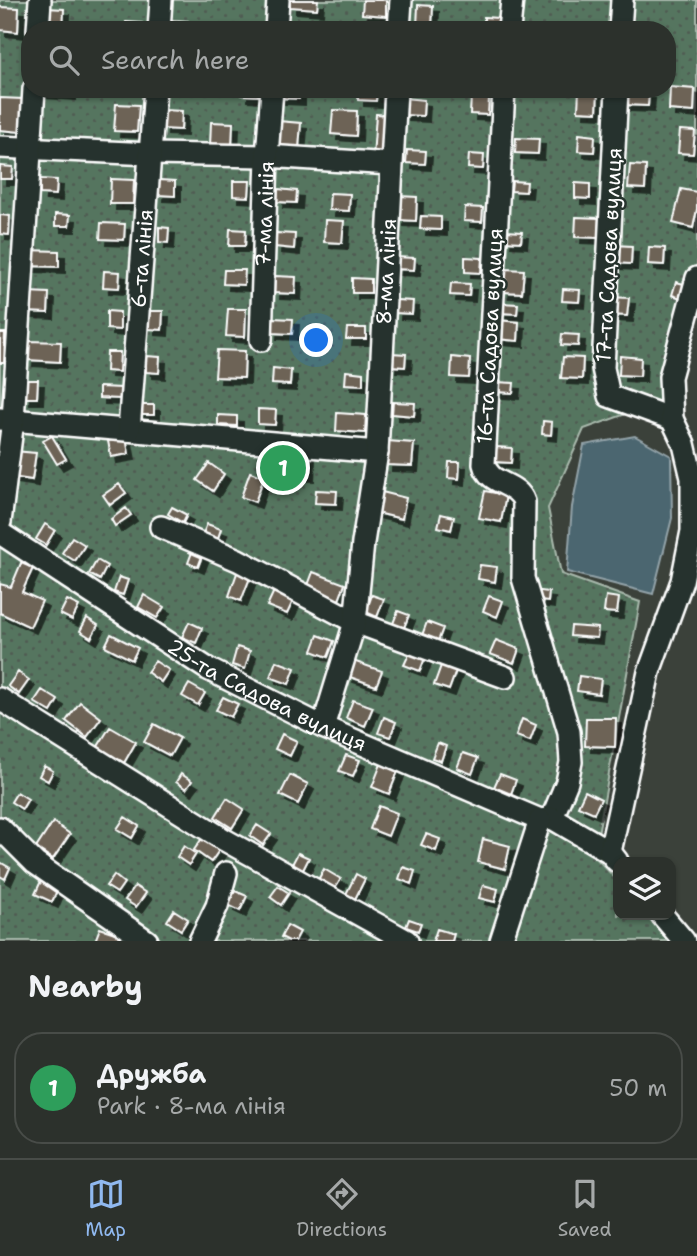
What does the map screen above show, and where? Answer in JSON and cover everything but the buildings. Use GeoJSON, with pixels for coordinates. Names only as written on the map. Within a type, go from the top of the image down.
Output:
{"type":"FeatureCollection","features":[{"type":"Feature","properties":{"kind":"street"},"geometry":{"type":"LineString","coordinates":[[39,21],[40,0]]}},
{"type":"Feature","properties":{"kind":"street"},"geometry":{"type":"LineString","coordinates":[[160,21],[161,0]]}},
{"type":"Feature","properties":{"kind":"street"},"geometry":{"type":"LineString","coordinates":[[277,21],[278,0]]}},
{"type":"Feature","properties":{"kind":"street"},"geometry":{"type":"LineString","coordinates":[[400,21],[401,0]]}},
{"type":"Feature","properties":{"kind":"street"},"geometry":{"type":"LineString","coordinates":[[510,21],[512,0]]}},
{"type":"Feature","properties":{"kind":"street"},"geometry":{"type":"LineString","coordinates":[[621,21],[622,0]]}},
{"type":"Feature","properties":{"kind":"street"},"geometry":{"type":"LineString","coordinates":[[0,522],[33,98]]}},
{"type":"Feature","properties":{"kind":"street","name":"6-та лінія"},"geometry":{"type":"LineString","coordinates":[[129,430],[154,98]]}},
{"type":"Feature","properties":{"kind":"street","name":"7-ма лінія"},"geometry":{"type":"LineString","coordinates":[[261,340],[271,98]]}},
{"type":"Feature","properties":{"kind":"street","name":"8-ма лінія"},"geometry":{"type":"LineString","coordinates":[[323,727],[355,622],[363,543],[377,452],[395,98]]}},
{"type":"Feature","properties":{"kind":"street","name":"16-та Садова вулиця"},"geometry":{"type":"LineString","coordinates":[[504,98],[484,464],[486,473],[521,493],[524,502],[523,578],[569,732],[570,762],[567,782],[546,819]]}},
{"type":"Feature","properties":{"kind":"street","name":"17-та Садова вулиця"},"geometry":{"type":"LineString","coordinates":[[617,98],[603,368],[610,396],[671,419]]}},
{"type":"Feature","properties":{"kind":"street"},"geometry":{"type":"LineString","coordinates":[[0,146],[391,163]]}},
{"type":"Feature","properties":{"kind":"street"},"geometry":{"type":"LineString","coordinates":[[614,857],[649,672],[682,581],[692,531],[692,478],[684,444],[671,419],[670,377],[697,278]]}},
{"type":"Feature","properties":{"kind":"street"},"geometry":{"type":"LineString","coordinates":[[7,420],[377,452]]}},
{"type":"Feature","properties":{"kind":"street"},"geometry":{"type":"LineString","coordinates":[[161,527],[238,560],[355,622],[505,677]]}},
{"type":"Feature","properties":{"kind":"street","name":"25-та Садова вулиця"},"geometry":{"type":"LineString","coordinates":[[0,533],[208,669],[323,727],[546,819],[614,857]]}},
{"type":"Feature","properties":{"kind":"street"},"geometry":{"type":"LineString","coordinates":[[0,699],[223,839],[407,941]]}},
{"type":"Feature","properties":{"kind":"street"},"geometry":{"type":"LineString","coordinates":[[501,941],[546,819]]}},
{"type":"Feature","properties":{"kind":"street"},"geometry":{"type":"LineString","coordinates":[[0,828],[35,863],[147,941]]}},
{"type":"Feature","properties":{"kind":"street"},"geometry":{"type":"LineString","coordinates":[[200,941],[217,906],[226,873]]}},
{"type":"Feature","properties":{"kind":"street"},"geometry":{"type":"LineString","coordinates":[[666,920],[684,941]]}},
{"type":"Feature","properties":{"kind":"green space"},"geometry":{"type":"Polygon","coordinates":[[[0,0],[697,0],[697,305],[670,398],[584,429],[548,508],[561,574],[640,602],[594,856],[613,876],[613,920],[657,920],[678,941],[0,941],[0,0]]]}},
{"type":"Feature","properties":{"kind":"water"},"geometry":{"type":"Polygon","coordinates":[[[635,436],[671,456],[672,518],[653,594],[567,572],[572,507],[584,445],[635,436]]]}},
{"type":"Feature","properties":{"kind":"place","name":"Дружба"},"geometry":{"type":"Point","coordinates":[283,468]}}]}
